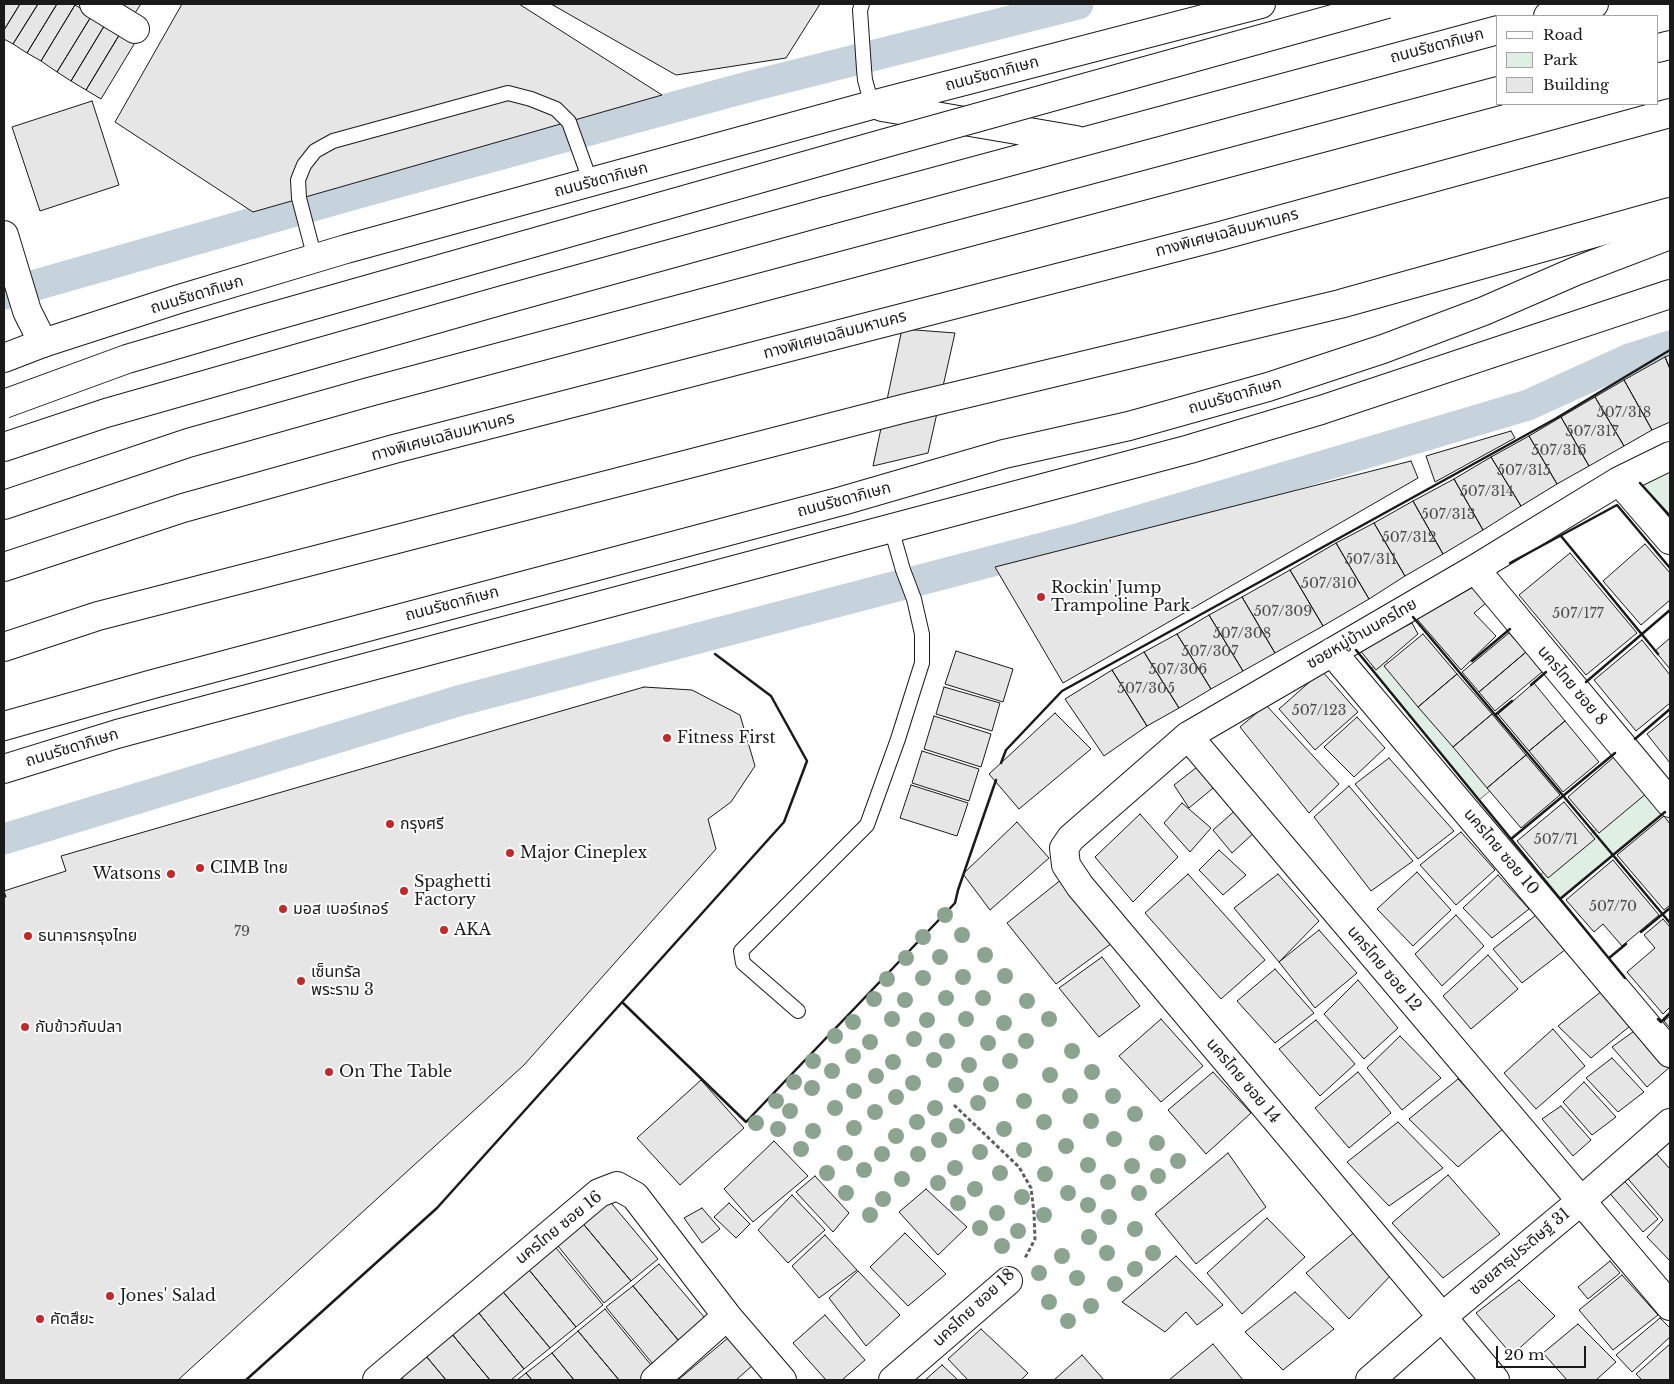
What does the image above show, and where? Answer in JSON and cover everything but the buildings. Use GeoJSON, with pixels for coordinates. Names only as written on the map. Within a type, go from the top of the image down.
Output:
{"type":"FeatureCollection","features":[{"type":"Feature","properties":{"kind":"main road"},"geometry":{"type":"LineString","coordinates":[[94,4],[135,29]]}},
{"type":"Feature","properties":{"kind":"main road","name":"ถนนรัชดาภิเษก"},"geometry":{"type":"LineString","coordinates":[[4,358],[44,343],[180,299],[315,259],[872,105],[1260,4]]}},
{"type":"Feature","properties":{"kind":"main road"},"geometry":{"type":"LineString","coordinates":[[4,404],[127,359],[253,322],[892,141],[1387,4]]}},
{"type":"Feature","properties":{"kind":"main road"},"geometry":{"type":"LineString","coordinates":[[1552,15],[1594,4]]}},
{"type":"Feature","properties":{"kind":"main road","name":"ถนนรัชดาภิเษก"},"geometry":{"type":"LineString","coordinates":[[4,448],[106,413],[503,300],[1496,31]]}},
{"type":"Feature","properties":{"kind":"main road"},"geometry":{"type":"LineString","coordinates":[[4,505],[188,443],[360,394],[1496,92]]}},
{"type":"Feature","properties":{"kind":"main road"},"geometry":{"type":"LineString","coordinates":[[872,105],[1085,142]]}},
{"type":"Feature","properties":{"kind":"main road","name":"ทางพิเศษเฉลิมมหานคร"},"geometry":{"type":"LineString","coordinates":[[4,567],[183,508],[394,449],[1220,236],[1670,113]]}},
{"type":"Feature","properties":{"kind":"main road"},"geometry":{"type":"LineString","coordinates":[[4,647],[98,616],[906,408],[1340,304],[1670,212]]}},
{"type":"Feature","properties":{"kind":"main road","name":"ถนนรัชดาภิเษก"},"geometry":{"type":"LineString","coordinates":[[9,725],[153,684],[842,501],[1004,454],[1129,426],[1268,387],[1383,349],[1484,311],[1670,234]]}},
{"type":"Feature","properties":{"kind":"main road"},"geometry":{"type":"LineString","coordinates":[[4,235],[26,308],[44,343]]}},
{"type":"Feature","properties":{"kind":"main road","name":"ถนนรัชดาภิเษก"},"geometry":{"type":"LineString","coordinates":[[4,769],[126,732],[1190,449],[1321,410],[1670,294]]}},
{"type":"Feature","properties":{"kind":"main road","name":"ซอยหมู่บ้านนครไทย"},"geometry":{"type":"LineString","coordinates":[[1071,838],[1188,736],[1475,569],[1620,481],[1670,456]]}},
{"type":"Feature","properties":{"kind":"main road"},"geometry":{"type":"LineString","coordinates":[[1620,481],[1670,540]]}},
{"type":"Feature","properties":{"kind":"main road","name":"นครไทย ซอย 8"},"geometry":{"type":"LineString","coordinates":[[1475,569],[1670,802]]}},
{"type":"Feature","properties":{"kind":"main road","name":"นครไทย ซอย 10"},"geometry":{"type":"LineString","coordinates":[[1332,652],[1670,1053]]}},
{"type":"Feature","properties":{"kind":"main road","name":"นครไทย ซอย 12"},"geometry":{"type":"LineString","coordinates":[[1188,736],[1670,1306]]}},
{"type":"Feature","properties":{"kind":"main road","name":"นครไทย ซอย 14"},"geometry":{"type":"LineString","coordinates":[[1071,838],[1064,848],[1066,865],[1080,886],[1495,1380]]}},
{"type":"Feature","properties":{"kind":"main road","name":"ซอยสาธุประดิษฐ์ 31"},"geometry":{"type":"LineString","coordinates":[[1370,1380],[1670,1123]]}},
{"type":"Feature","properties":{"kind":"main road","name":"นครไทย ซอย 16"},"geometry":{"type":"LineString","coordinates":[[377,1380],[599,1193],[617,1186],[635,1196],[727,1316],[782,1380]]}},
{"type":"Feature","properties":{"kind":"main road","name":"นครไทย ซอย 18"},"geometry":{"type":"LineString","coordinates":[[893,1380],[1008,1281]]}},
{"type":"Feature","properties":{"kind":"main road"},"geometry":{"type":"LineString","coordinates":[[655,1380],[727,1316]]}},
{"type":"Feature","properties":{"kind":"lane"},"geometry":{"type":"LineString","coordinates":[[862,4],[860,10],[865,80],[872,105]]}},
{"type":"Feature","properties":{"kind":"lane"},"geometry":{"type":"LineString","coordinates":[[315,259],[299,198],[298,180],[304,164],[315,151],[333,141],[508,93],[531,99],[556,109],[569,122],[591,183]]}},
{"type":"Feature","properties":{"kind":"lane"},"geometry":{"type":"LineString","coordinates":[[798,1011],[743,963],[741,951],[866,825],[898,740],[922,664],[922,634],[914,599],[903,570],[891,528]]}},
{"type":"Feature","properties":{"kind":"path","name":"นครไทย ซอย 18"},"geometry":{"type":"LineString","coordinates":[[954,1105],[1019,1167],[1031,1188],[1035,1239],[1028,1254],[1008,1281]]}},
{"type":"Feature","properties":{"kind":"green space"},"geometry":{"type":"Polygon","coordinates":[[[1670,470],[1670,516],[1640,483],[1670,470]]]}},
{"type":"Feature","properties":{"kind":"green space"},"geometry":{"type":"Polygon","coordinates":[[[1384,658],[1496,786],[1479,800],[1371,669],[1384,658]]]}},
{"type":"Feature","properties":{"kind":"green space"},"geometry":{"type":"Polygon","coordinates":[[[1646,789],[1665,812],[1560,899],[1540,875],[1646,789]]]}},
{"type":"Feature","properties":{"kind":"waterway"},"geometry":{"type":"LineString","coordinates":[[4,294],[358,193],[744,88],[1078,4]]}},
{"type":"Feature","properties":{"kind":"waterway"},"geometry":{"type":"LineString","coordinates":[[4,839],[458,701],[1073,540],[1528,405],[1629,359],[1670,346]]}},
{"type":"Feature","properties":{"kind":"wall"},"geometry":{"type":"LineString","coordinates":[[1001,763],[1006,750],[1062,691],[1555,419],[1670,350]]}},
{"type":"Feature","properties":{"kind":"wall"},"geometry":{"type":"LineString","coordinates":[[1640,483],[1670,516]]}},
{"type":"Feature","properties":{"kind":"wall"},"geometry":{"type":"LineString","coordinates":[[1510,563],[1617,505],[1670,568]]}},
{"type":"Feature","properties":{"kind":"wall"},"geometry":{"type":"LineString","coordinates":[[1561,536],[1658,654]]}},
{"type":"Feature","properties":{"kind":"wall"},"geometry":{"type":"LineString","coordinates":[[1586,682],[1670,610]]}},
{"type":"Feature","properties":{"kind":"wall"},"geometry":{"type":"LineString","coordinates":[[1413,617],[1670,923]]}},
{"type":"Feature","properties":{"kind":"wall"},"geometry":{"type":"LineString","coordinates":[[1472,661],[1510,629]]}},
{"type":"Feature","properties":{"kind":"wall"},"geometry":{"type":"LineString","coordinates":[[1356,650],[1625,978]]}},
{"type":"Feature","properties":{"kind":"wall"},"geometry":{"type":"LineString","coordinates":[[246,1380],[437,1208],[784,822],[807,761],[771,696],[715,654]]}},
{"type":"Feature","properties":{"kind":"wall"},"geometry":{"type":"LineString","coordinates":[[1531,685],[1546,672]]}},
{"type":"Feature","properties":{"kind":"wall"},"geometry":{"type":"LineString","coordinates":[[1495,715],[1512,701]]}},
{"type":"Feature","properties":{"kind":"wall"},"geometry":{"type":"LineString","coordinates":[[1635,739],[1670,709]]}},
{"type":"Feature","properties":{"kind":"wall"},"geometry":{"type":"LineString","coordinates":[[1511,839],[1615,753]]}},
{"type":"Feature","properties":{"kind":"wall"},"geometry":{"type":"LineString","coordinates":[[622,1002],[746,1122],[955,903],[996,780]]}},
{"type":"Feature","properties":{"kind":"wall"},"geometry":{"type":"LineString","coordinates":[[1560,899],[1665,812]]}},
{"type":"Feature","properties":{"kind":"wall"},"geometry":{"type":"LineString","coordinates":[[1641,932],[1670,908]]}},
{"type":"Feature","properties":{"kind":"wall"},"geometry":{"type":"LineString","coordinates":[[1609,958],[1626,944]]}},
{"type":"Feature","properties":{"kind":"wall"},"geometry":{"type":"LineString","coordinates":[[1658,1019],[1661,1022],[1670,1013]]}},
{"type":"Feature","properties":{"kind":"place","name":"Rockin' Jump Trampoline Park"},"geometry":{"type":"Point","coordinates":[1041,597]}},
{"type":"Feature","properties":{"kind":"place","name":"Fitness First"},"geometry":{"type":"Point","coordinates":[667,738]}},
{"type":"Feature","properties":{"kind":"place","name":"กรุงศรี"},"geometry":{"type":"Point","coordinates":[390,824]}},
{"type":"Feature","properties":{"kind":"place","name":"Major Cineplex"},"geometry":{"type":"Point","coordinates":[510,853]}},
{"type":"Feature","properties":{"kind":"place","name":"CIMB ไทย"},"geometry":{"type":"Point","coordinates":[200,868]}},
{"type":"Feature","properties":{"kind":"place","name":"Watsons"},"geometry":{"type":"Point","coordinates":[171,874]}},
{"type":"Feature","properties":{"kind":"place","name":"Spaghetti Factory"},"geometry":{"type":"Point","coordinates":[404,891]}},
{"type":"Feature","properties":{"kind":"place","name":"มอส เบอร์เกอร์"},"geometry":{"type":"Point","coordinates":[283,909]}},
{"type":"Feature","properties":{"kind":"place","name":"AKA"},"geometry":{"type":"Point","coordinates":[444,930]}},
{"type":"Feature","properties":{"kind":"place","name":"ธนาคารกรุงไทย"},"geometry":{"type":"Point","coordinates":[28,936]}},
{"type":"Feature","properties":{"kind":"place","name":"เซ็นทรัล พระราม 3"},"geometry":{"type":"Point","coordinates":[301,981]}},
{"type":"Feature","properties":{"kind":"place","name":"กับข้าวกับปลา"},"geometry":{"type":"Point","coordinates":[25,1027]}},
{"type":"Feature","properties":{"kind":"place","name":"On The Table"},"geometry":{"type":"Point","coordinates":[329,1072]}},
{"type":"Feature","properties":{"kind":"place","name":"Jones' Salad"},"geometry":{"type":"Point","coordinates":[110,1296]}},
{"type":"Feature","properties":{"kind":"place","name":"คัตสึยะ"},"geometry":{"type":"Point","coordinates":[40,1319]}}]}
